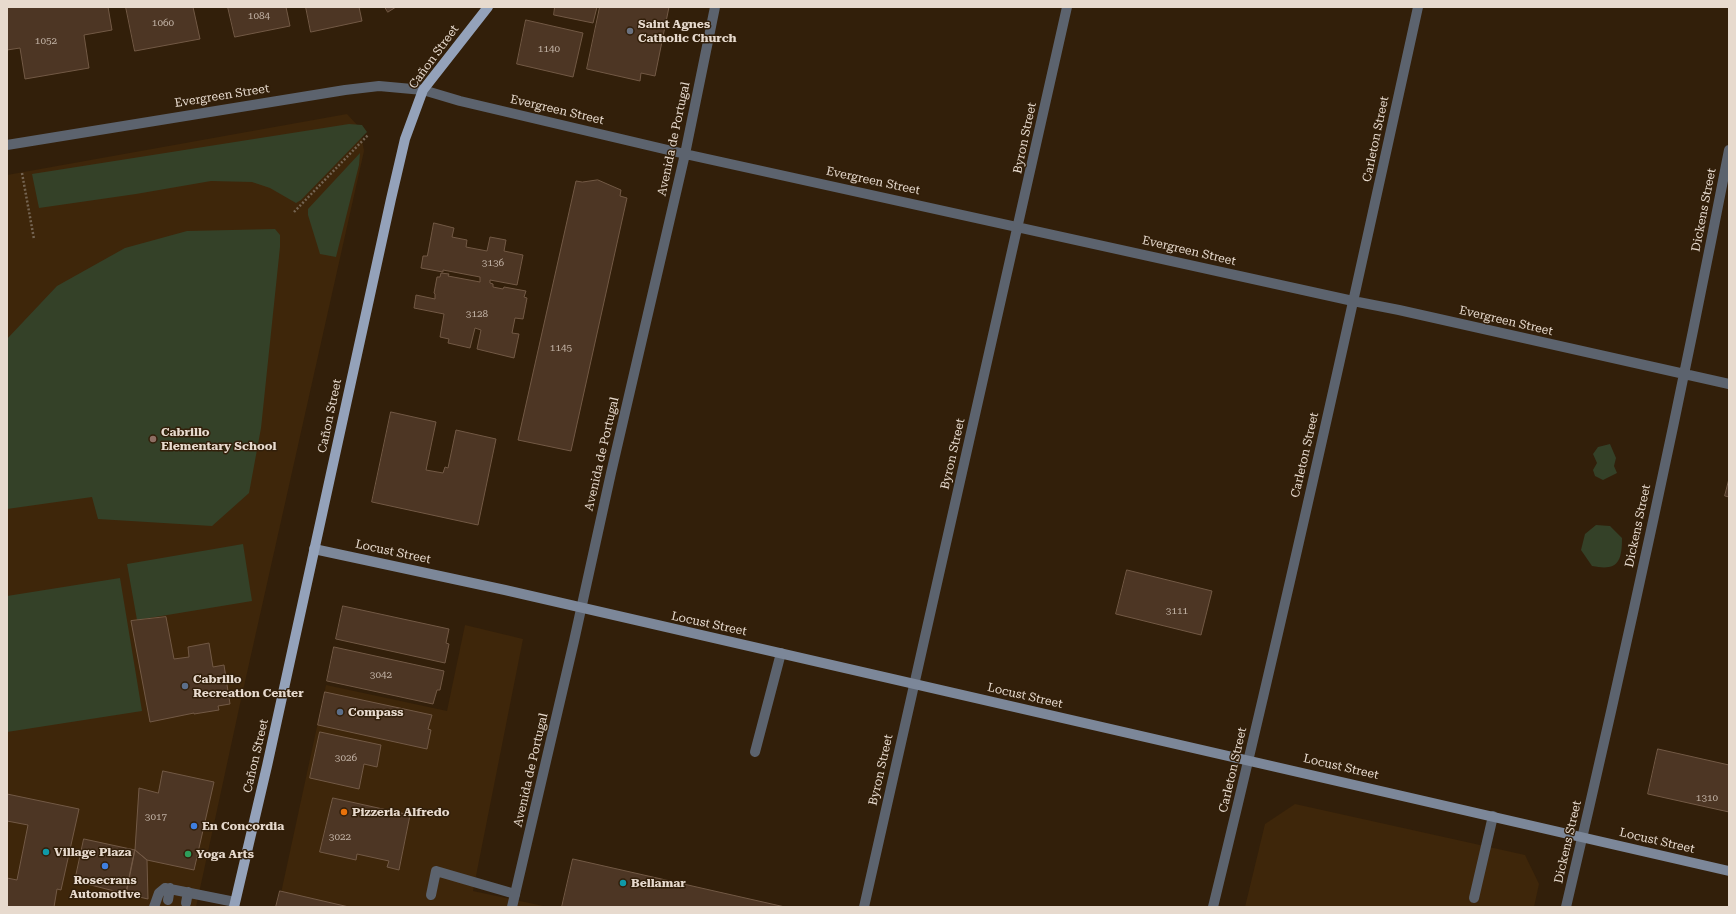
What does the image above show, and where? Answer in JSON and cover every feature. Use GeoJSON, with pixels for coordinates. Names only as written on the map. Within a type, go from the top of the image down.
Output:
{"type":"FeatureCollection","features":[{"type":"Feature","properties":{"kind":"main road","name":"Cañon Street"},"geometry":{"type":"LineString","coordinates":[[235,905],[268,766],[390,199],[405,139],[423,90],[488,7]]}},
{"type":"Feature","properties":{"kind":"street","name":"Avenida de Portugal"},"geometry":{"type":"LineString","coordinates":[[512,907],[685,154],[715,7]]}},
{"type":"Feature","properties":{"kind":"street","name":"Byron Street"},"geometry":{"type":"LineString","coordinates":[[864,907],[913,684],[1067,7]]}},
{"type":"Feature","properties":{"kind":"street","name":"Carleton Street"},"geometry":{"type":"LineString","coordinates":[[1212,907],[1249,760],[1418,7]]}},
{"type":"Feature","properties":{"kind":"street","name":"Evergreen Street"},"geometry":{"type":"LineString","coordinates":[[7,145],[345,90],[379,86],[423,90],[460,101],[685,154],[1018,226],[1729,384]]}},
{"type":"Feature","properties":{"kind":"street","name":"Dickens Street"},"geometry":{"type":"LineString","coordinates":[[1566,907],[1685,374],[1729,150]]}},
{"type":"Feature","properties":{"kind":"street","name":"Locust Street"},"geometry":{"type":"LineString","coordinates":[[314,549],[497,588],[1729,871]]}},
{"type":"Feature","properties":{"kind":"street"},"geometry":{"type":"LineString","coordinates":[[755,752],[781,653]]}},
{"type":"Feature","properties":{"kind":"street"},"geometry":{"type":"LineString","coordinates":[[1474,898],[1493,816]]}},
{"type":"Feature","properties":{"kind":"street"},"geometry":{"type":"LineString","coordinates":[[431,895],[436,870],[515,894]]}},
{"type":"Feature","properties":{"kind":"street"},"geometry":{"type":"LineString","coordinates":[[154,907],[159,892],[165,888],[188,892],[235,905]]}},
{"type":"Feature","properties":{"kind":"street"},"geometry":{"type":"LineString","coordinates":[[168,900],[170,888]]}},
{"type":"Feature","properties":{"kind":"street"},"geometry":{"type":"LineString","coordinates":[[186,903],[188,892]]}},
{"type":"Feature","properties":{"kind":"path"},"geometry":{"type":"LineString","coordinates":[[294,212],[368,135]]}},
{"type":"Feature","properties":{"kind":"path"},"geometry":{"type":"LineString","coordinates":[[22,172],[34,239]]}},
{"type":"Feature","properties":{"kind":"shaded area","name":"Cabrillo Elementary School"},"geometry":{"type":"Polygon","coordinates":[[[347,114],[360,128],[364,151],[196,907],[7,907],[7,175],[347,114]]]}},
{"type":"Feature","properties":{"kind":"shaded area"},"geometry":{"type":"Polygon","coordinates":[[[465,625],[523,639],[473,891],[548,907],[278,907],[326,685],[447,711],[465,625]]]}},
{"type":"Feature","properties":{"kind":"shaded area"},"geometry":{"type":"Polygon","coordinates":[[[1295,804],[1525,855],[1539,884],[1534,907],[1245,907],[1265,824],[1295,804]]]}},
{"type":"Feature","properties":{"kind":"green space"},"geometry":{"type":"Polygon","coordinates":[[[349,124],[362,125],[367,132],[301,200],[296,203],[270,188],[252,182],[211,181],[136,194],[39,208],[32,174],[349,124]]]}},
{"type":"Feature","properties":{"kind":"green space"},"geometry":{"type":"Polygon","coordinates":[[[360,153],[359,165],[336,257],[320,254],[308,215],[308,209],[360,153]]]}},
{"type":"Feature","properties":{"kind":"green space"},"geometry":{"type":"Polygon","coordinates":[[[275,229],[280,235],[280,247],[261,428],[249,493],[212,526],[98,519],[92,497],[7,509],[7,339],[57,286],[125,248],[187,231],[275,229]]]}},
{"type":"Feature","properties":{"kind":"green space"},"geometry":{"type":"Polygon","coordinates":[[[1610,444],[1616,458],[1614,466],[1617,473],[1603,480],[1595,476],[1593,470],[1597,463],[1593,454],[1598,447],[1610,444]]]}},
{"type":"Feature","properties":{"kind":"green space"},"geometry":{"type":"Polygon","coordinates":[[[1596,525],[1610,526],[1622,538],[1621,554],[1616,563],[1612,566],[1592,566],[1581,550],[1585,534],[1596,525]]]}},
{"type":"Feature","properties":{"kind":"green space"},"geometry":{"type":"Polygon","coordinates":[[[243,544],[252,601],[137,620],[127,564],[243,544]]]}},
{"type":"Feature","properties":{"kind":"green space"},"geometry":{"type":"Polygon","coordinates":[[[120,578],[142,711],[7,732],[7,596],[120,578]]]}},
{"type":"Feature","properties":{"kind":"building"},"geometry":{"type":"Polygon","coordinates":[[[7,7],[108,7],[112,30],[84,35],[89,68],[25,79],[20,48],[7,50],[7,7]]]}},
{"type":"Feature","properties":{"kind":"building"},"geometry":{"type":"Polygon","coordinates":[[[126,7],[193,7],[200,39],[135,51],[126,7]]]}},
{"type":"Feature","properties":{"kind":"building"},"geometry":{"type":"Polygon","coordinates":[[[228,7],[286,7],[290,26],[235,37],[228,7]]]}},
{"type":"Feature","properties":{"kind":"building"},"geometry":{"type":"Polygon","coordinates":[[[306,7],[359,7],[362,21],[311,32],[306,7]]]}},
{"type":"Feature","properties":{"kind":"building"},"geometry":{"type":"Polygon","coordinates":[[[385,7],[396,7],[388,12],[385,7]]]}},
{"type":"Feature","properties":{"kind":"building"},"geometry":{"type":"Polygon","coordinates":[[[555,7],[597,7],[593,23],[554,15],[555,7]]]}},
{"type":"Feature","properties":{"kind":"building","name":"Saint Agnes Catholic Church"},"geometry":{"type":"Polygon","coordinates":[[[600,7],[669,7],[655,76],[641,73],[640,81],[587,69],[600,7]]]}},
{"type":"Feature","properties":{"kind":"building"},"geometry":{"type":"Polygon","coordinates":[[[526,20],[583,33],[573,77],[517,64],[526,20]]]}},
{"type":"Feature","properties":{"kind":"building"},"geometry":{"type":"Polygon","coordinates":[[[598,180],[621,190],[620,196],[627,198],[571,451],[518,440],[576,181],[582,182],[598,180]]]}},
{"type":"Feature","properties":{"kind":"building"},"geometry":{"type":"Polygon","coordinates":[[[434,223],[454,228],[452,237],[467,240],[466,247],[487,251],[490,237],[506,240],[504,251],[523,255],[517,285],[490,280],[493,287],[503,289],[504,287],[526,291],[524,297],[527,298],[523,319],[515,318],[512,333],[519,334],[514,358],[477,349],[481,330],[475,328],[470,348],[448,343],[449,339],[440,337],[444,314],[414,308],[416,295],[435,299],[434,293],[437,277],[440,277],[441,273],[449,274],[448,276],[480,282],[480,277],[443,270],[443,272],[421,268],[423,256],[427,256],[434,223]]]}},
{"type":"Feature","properties":{"kind":"building"},"geometry":{"type":"Polygon","coordinates":[[[391,412],[436,422],[426,470],[443,473],[445,467],[448,468],[456,430],[496,439],[478,525],[372,502],[391,412]]]}},
{"type":"Feature","properties":{"kind":"building"},"geometry":{"type":"Polygon","coordinates":[[[1729,479],[1729,497],[1725,496],[1729,479]]]}},
{"type":"Feature","properties":{"kind":"building"},"geometry":{"type":"Polygon","coordinates":[[[1127,570],[1212,591],[1201,635],[1116,614],[1127,570]]]}},
{"type":"Feature","properties":{"kind":"building"},"geometry":{"type":"Polygon","coordinates":[[[343,606],[449,629],[446,643],[449,644],[445,663],[336,639],[343,606]]]}},
{"type":"Feature","properties":{"kind":"building","name":"Cabrillo Recreation Center"},"geometry":{"type":"Polygon","coordinates":[[[166,617],[174,659],[189,657],[188,647],[209,643],[213,667],[224,665],[230,704],[218,706],[219,710],[194,713],[150,722],[131,621],[166,617]]]}},
{"type":"Feature","properties":{"kind":"building"},"geometry":{"type":"Polygon","coordinates":[[[334,647],[444,671],[440,690],[437,690],[433,704],[327,681],[334,647]]]}},
{"type":"Feature","properties":{"kind":"building"},"geometry":{"type":"Polygon","coordinates":[[[325,692],[432,715],[428,729],[431,730],[427,749],[318,725],[325,692]]]}},
{"type":"Feature","properties":{"kind":"building"},"geometry":{"type":"Polygon","coordinates":[[[320,732],[381,745],[377,767],[364,764],[359,789],[310,778],[320,732]]]}},
{"type":"Feature","properties":{"kind":"building"},"geometry":{"type":"Polygon","coordinates":[[[1658,749],[1729,765],[1729,812],[1648,794],[1658,749]]]}},
{"type":"Feature","properties":{"kind":"building"},"geometry":{"type":"Polygon","coordinates":[[[163,771],[214,782],[194,870],[147,860],[135,850],[139,788],[158,793],[163,771]]]}},
{"type":"Feature","properties":{"kind":"building","name":"Village Plaza"},"geometry":{"type":"Polygon","coordinates":[[[7,794],[79,809],[61,890],[57,889],[54,907],[7,907],[7,878],[17,880],[28,825],[7,821],[7,794]]]}},
{"type":"Feature","properties":{"kind":"building"},"geometry":{"type":"Polygon","coordinates":[[[333,798],[410,815],[399,870],[387,867],[389,861],[357,854],[356,860],[320,852],[333,798]]]}},
{"type":"Feature","properties":{"kind":"building","name":"Rosecrans Automotive"},"geometry":{"type":"Polygon","coordinates":[[[84,839],[135,850],[126,894],[75,881],[84,839]]]}},
{"type":"Feature","properties":{"kind":"building"},"geometry":{"type":"Polygon","coordinates":[[[135,850],[147,860],[148,899],[126,894],[135,850]]]}},
{"type":"Feature","properties":{"kind":"building","name":"Bellamar"},"geometry":{"type":"Polygon","coordinates":[[[573,859],[785,907],[562,907],[573,859]]]}},
{"type":"Feature","properties":{"kind":"building"},"geometry":{"type":"Polygon","coordinates":[[[280,891],[349,907],[276,907],[280,891]]]}},
{"type":"Feature","properties":{"kind":"place","name":"Saint Agnes Catholic Church"},"geometry":{"type":"Point","coordinates":[630,31]}},
{"type":"Feature","properties":{"kind":"place","name":"Cabrillo Elementary School"},"geometry":{"type":"Point","coordinates":[153,439]}},
{"type":"Feature","properties":{"kind":"place","name":"Cabrillo Recreation Center"},"geometry":{"type":"Point","coordinates":[185,686]}},
{"type":"Feature","properties":{"kind":"place","name":"Compass"},"geometry":{"type":"Point","coordinates":[340,712]}},
{"type":"Feature","properties":{"kind":"place","name":"Pizzeria Alfredo"},"geometry":{"type":"Point","coordinates":[344,812]}},
{"type":"Feature","properties":{"kind":"place","name":"En Concordia"},"geometry":{"type":"Point","coordinates":[194,826]}},
{"type":"Feature","properties":{"kind":"place","name":"Village Plaza"},"geometry":{"type":"Point","coordinates":[46,852]}},
{"type":"Feature","properties":{"kind":"place","name":"Yoga Arts"},"geometry":{"type":"Point","coordinates":[188,854]}},
{"type":"Feature","properties":{"kind":"place","name":"Rosecrans Automotive"},"geometry":{"type":"Point","coordinates":[105,866]}},
{"type":"Feature","properties":{"kind":"place","name":"Bellamar"},"geometry":{"type":"Point","coordinates":[623,883]}}]}
